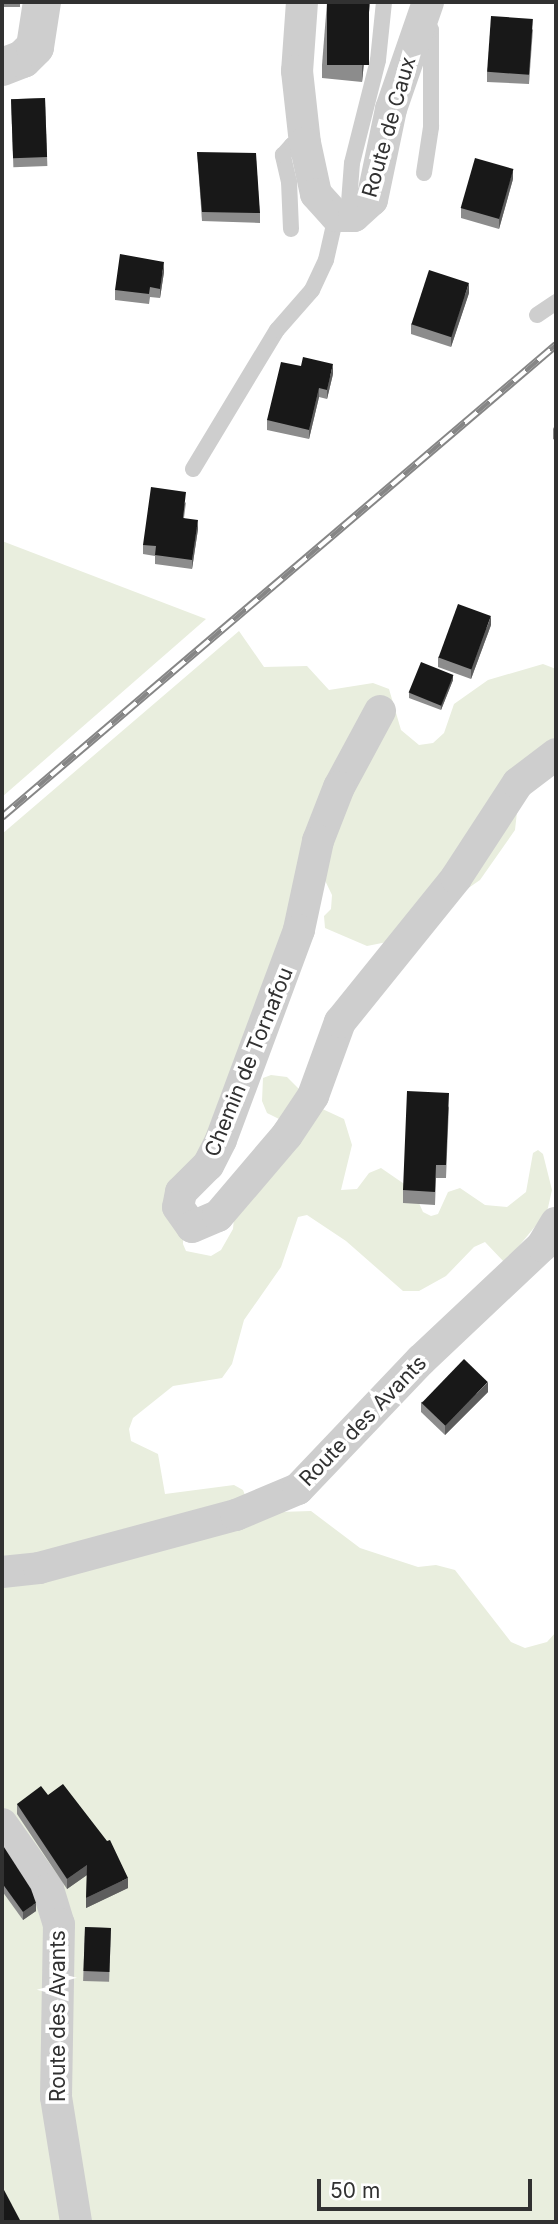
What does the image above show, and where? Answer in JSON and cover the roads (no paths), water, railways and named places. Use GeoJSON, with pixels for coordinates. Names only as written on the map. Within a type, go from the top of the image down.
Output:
{"type":"FeatureCollection","features":[{"type":"Feature","properties":{"kind":"street"},"geometry":{"type":"LineString","coordinates":[[2,67],[23,59],[35,47],[42,2]]}},
{"type":"Feature","properties":{"kind":"street","name":"Route de Caux"},"geometry":{"type":"LineString","coordinates":[[302,2],[297,71],[305,143],[316,194],[342,216],[373,200],[391,109],[426,9]]}},
{"type":"Feature","properties":{"kind":"street","name":"Chemin de Tornafou"},"geometry":{"type":"LineString","coordinates":[[380,711],[339,787],[318,841],[299,930],[221,1140],[208,1165],[181,1192],[178,1207],[192,1227],[218,1216],[288,1135],[313,1096],[340,1022],[456,878],[518,783],[556,754]]}},
{"type":"Feature","properties":{"kind":"street","name":"Route des Avants"},"geometry":{"type":"LineString","coordinates":[[2,1573],[39,1568],[212,1522],[279,1501],[298,1489],[421,1360],[542,1246],[556,1223]]}},
{"type":"Feature","properties":{"kind":"street","name":"Route des Avants"},"geometry":{"type":"LineString","coordinates":[[2,1824],[48,1889],[59,1924],[56,2097],[76,2222]]}},
{"type":"Feature","properties":{"kind":"lane"},"geometry":{"type":"LineString","coordinates":[[192,469],[277,330],[312,290],[326,260],[342,216],[377,60],[384,2]]}},
{"type":"Feature","properties":{"kind":"lane"},"geometry":{"type":"LineString","coordinates":[[424,173],[430,127],[431,30],[426,9]]}},
{"type":"Feature","properties":{"kind":"lane"},"geometry":{"type":"LineString","coordinates":[[290,229],[289,182],[283,155],[292,145],[305,143]]}},
{"type":"Feature","properties":{"kind":"lane"},"geometry":{"type":"LineString","coordinates":[[537,315],[556,302]]}},
{"type":"Feature","properties":{"kind":"railway"},"geometry":{"type":"LineString","coordinates":[[2,817],[556,345]]}}]}
